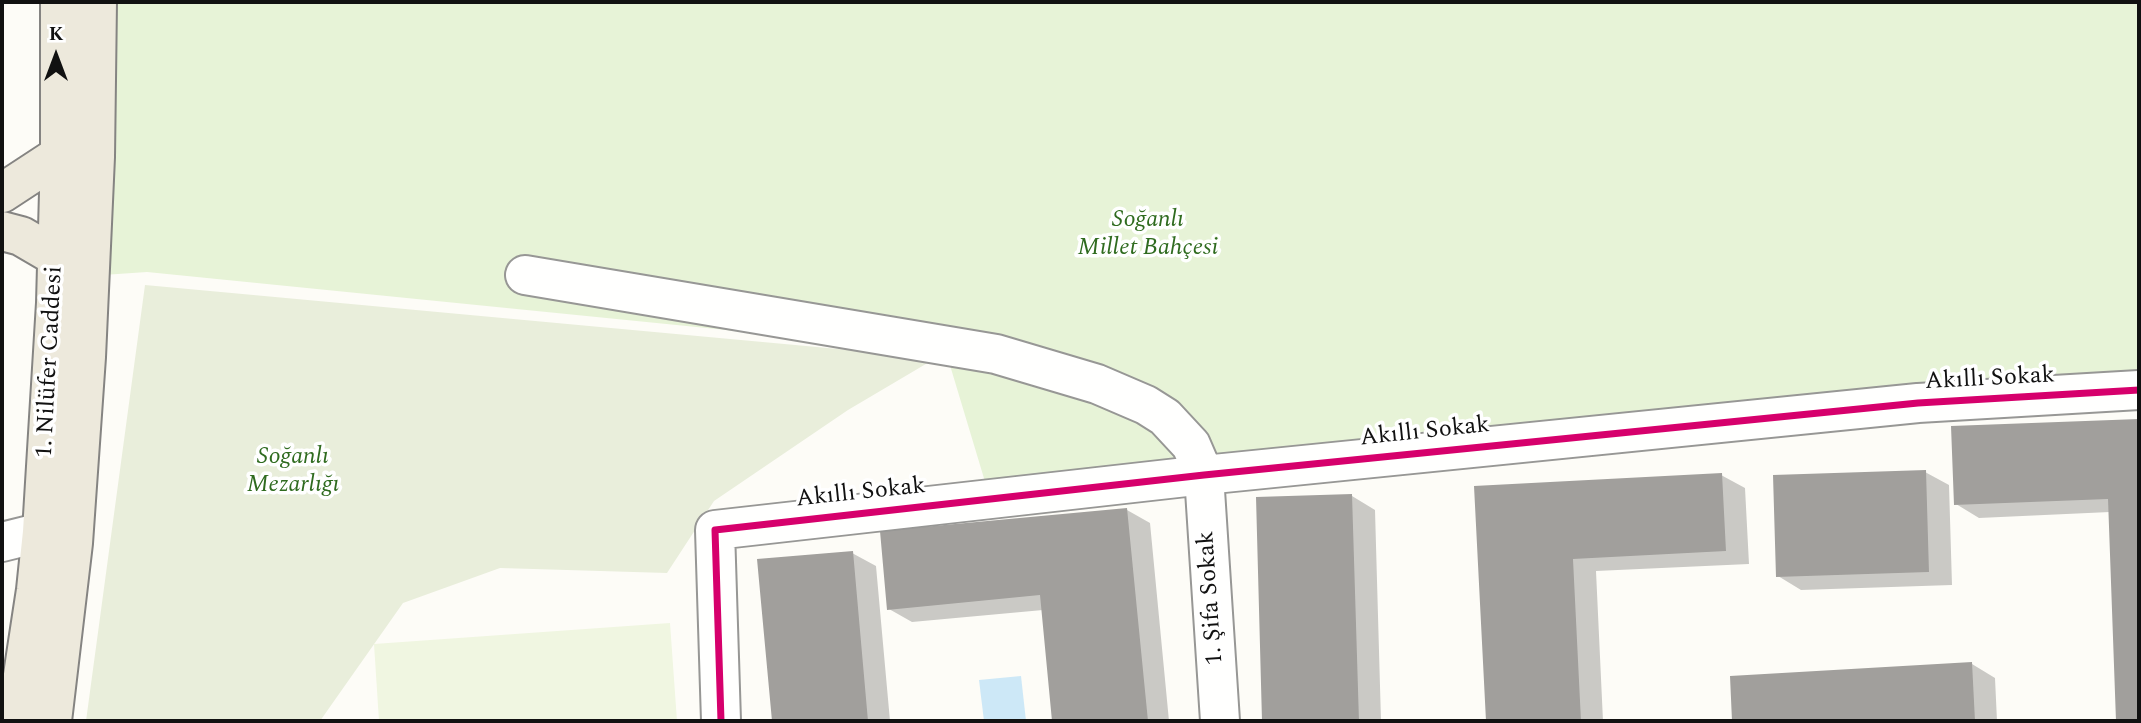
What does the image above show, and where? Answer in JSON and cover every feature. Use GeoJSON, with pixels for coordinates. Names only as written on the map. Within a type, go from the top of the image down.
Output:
{"type":"FeatureCollection","features":[{"type":"Feature","properties":{"kind":"main road","name":"1. Nilüfer Caddesi"},"geometry":{"type":"LineString","coordinates":[[60,2],[78,156]]}},
{"type":"Feature","properties":{"kind":"main road","name":"1. Nilüfer Caddesi"},"geometry":{"type":"LineString","coordinates":[[52,721],[73,542],[73,258],[78,156],[97,2]]}},
{"type":"Feature","properties":{"kind":"main road"},"geometry":{"type":"LineString","coordinates":[[2,193],[78,156]]}},
{"type":"Feature","properties":{"kind":"main road"},"geometry":{"type":"LineString","coordinates":[[2,231],[73,258]]}},
{"type":"Feature","properties":{"kind":"main road","name":"1. Nilüfer Caddesi"},"geometry":{"type":"LineString","coordinates":[[16,721],[36,590],[73,258]]}},
{"type":"Feature","properties":{"kind":"street"},"geometry":{"type":"LineString","coordinates":[[526,275],[996,354],[1097,384],[1165,416],[1191,445],[1204,475]]}},
{"type":"Feature","properties":{"kind":"street","name":"Akıllı Sokak"},"geometry":{"type":"LineString","coordinates":[[721,721],[715,530],[1204,475],[1917,403],[2139,390]]}},
{"type":"Feature","properties":{"kind":"street","name":"1. Şifa Sokak"},"geometry":{"type":"LineString","coordinates":[[1204,475],[1220,721]]}},
{"type":"Feature","properties":{"kind":"street"},"geometry":{"type":"LineString","coordinates":[[2,542],[42,532]]}},
{"type":"Feature","properties":{"kind":"green space","name":"Soğanlı Millet Bahçesi"},"geometry":{"type":"Polygon","coordinates":[[[111,2],[2139,2],[2139,388],[986,485],[946,352],[147,272],[103,275],[111,2]]]}},
{"type":"Feature","properties":{"kind":"green space","name":"Soğanlı Mezarlığı"},"geometry":{"type":"Polygon","coordinates":[[[145,285],[936,358],[848,410],[714,501],[667,573],[500,568],[403,603],[320,721],[86,721],[145,285]]]}},
{"type":"Feature","properties":{"kind":"green space"},"geometry":{"type":"Polygon","coordinates":[[[670,623],[677,721],[379,721],[374,644],[670,623]]]}},
{"type":"Feature","properties":{"kind":"water"},"geometry":{"type":"Polygon","coordinates":[[[1021,676],[1026,721],[984,721],[979,680],[1021,676]]]}},
{"type":"Feature","properties":{"kind":"building"},"geometry":{"type":"Polygon","coordinates":[[[2139,419],[2139,721],[2116,721],[2108,499],[1954,505],[1951,426],[2139,419]]]}},
{"type":"Feature","properties":{"kind":"building"},"geometry":{"type":"Polygon","coordinates":[[[1926,470],[1929,572],[1776,577],[1773,475],[1926,470]]]}},
{"type":"Feature","properties":{"kind":"building"},"geometry":{"type":"Polygon","coordinates":[[[1722,473],[1726,551],[1573,559],[1581,721],[1486,721],[1474,486],[1722,473]]]}},
{"type":"Feature","properties":{"kind":"building"},"geometry":{"type":"Polygon","coordinates":[[[1352,494],[1359,721],[1262,721],[1256,497],[1352,494]]]}},
{"type":"Feature","properties":{"kind":"building"},"geometry":{"type":"Polygon","coordinates":[[[1127,508],[1148,721],[1052,721],[1040,595],[887,610],[880,531],[1127,508]]]}},
{"type":"Feature","properties":{"kind":"building"},"geometry":{"type":"Polygon","coordinates":[[[853,551],[868,721],[772,721],[757,559],[853,551]]]}},
{"type":"Feature","properties":{"kind":"building"},"geometry":{"type":"Polygon","coordinates":[[[1972,662],[1975,721],[1732,721],[1730,676],[1972,662]]]}},
{"type":"Feature","properties":{"kind":"cycle path"},"geometry":{"type":"LineString","coordinates":[[721,721],[715,530],[1204,475],[1918,403],[2139,390]]}}]}
